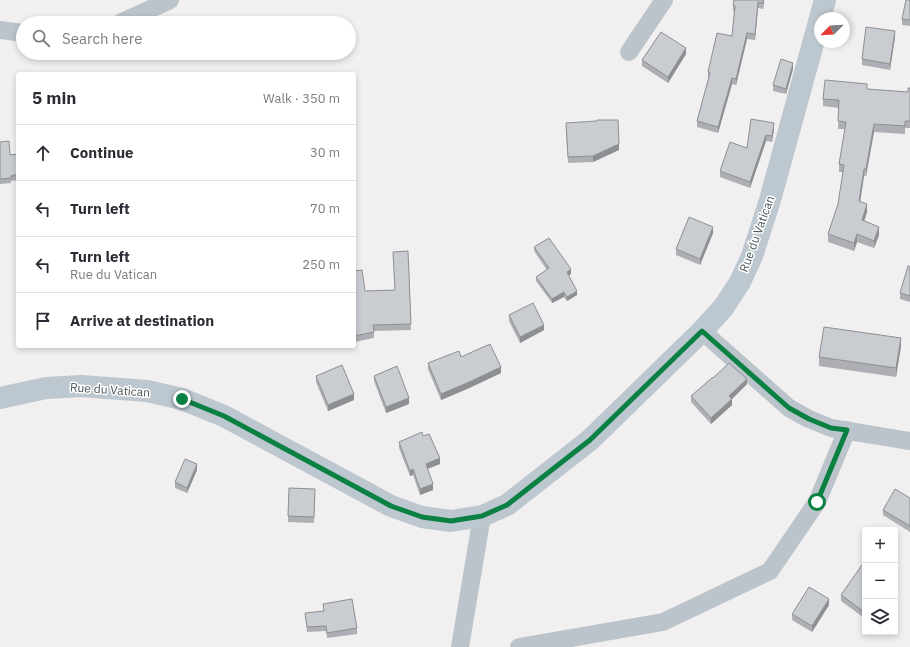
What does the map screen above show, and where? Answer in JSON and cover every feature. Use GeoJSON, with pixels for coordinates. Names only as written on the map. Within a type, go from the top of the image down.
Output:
{"type":"FeatureCollection","features":[{"type":"Feature","properties":{"kind":"street"},"geometry":{"type":"LineString","coordinates":[[135,16],[170,0]]}},
{"type":"Feature","properties":{"kind":"street"},"geometry":{"type":"LineString","coordinates":[[629,52],[664,0]]}},
{"type":"Feature","properties":{"kind":"street","name":"Rue du Vatican"},"geometry":{"type":"LineString","coordinates":[[0,398],[46,388],[81,386],[147,391],[182,399],[224,416],[391,506],[422,517],[451,521],[482,516],[507,505],[590,440],[702,331],[723,308],[740,282],[752,256],[770,200],[825,0]]}},
{"type":"Feature","properties":{"kind":"street"},"geometry":{"type":"LineString","coordinates":[[0,30],[16,32]]}},
{"type":"Feature","properties":{"kind":"street"},"geometry":{"type":"LineString","coordinates":[[702,331],[789,408],[809,419],[831,428],[910,441]]}},
{"type":"Feature","properties":{"kind":"street"},"geometry":{"type":"LineString","coordinates":[[519,647],[663,622],[770,571],[817,502],[847,430]]}},
{"type":"Feature","properties":{"kind":"street"},"geometry":{"type":"LineString","coordinates":[[460,647],[482,516]]}},
{"type":"Feature","properties":{"kind":"building"},"geometry":{"type":"Polygon","coordinates":[[[734,0],[763,0],[763,3],[758,2],[755,34],[747,33],[736,79],[732,78],[718,127],[697,121],[710,73],[708,72],[717,33],[732,36],[735,6],[733,5],[734,0]]]}},
{"type":"Feature","properties":{"kind":"building"},"geometry":{"type":"Polygon","coordinates":[[[906,0],[910,0],[910,20],[902,19],[906,0]]]}},
{"type":"Feature","properties":{"kind":"building"},"geometry":{"type":"Polygon","coordinates":[[[866,27],[895,31],[890,64],[862,59],[866,27]]]}},
{"type":"Feature","properties":{"kind":"building"},"geometry":{"type":"Polygon","coordinates":[[[661,32],[686,48],[668,77],[642,60],[661,32]]]}},
{"type":"Feature","properties":{"kind":"building"},"geometry":{"type":"Polygon","coordinates":[[[781,59],[793,63],[786,89],[773,85],[781,59]]]}},
{"type":"Feature","properties":{"kind":"building"},"geometry":{"type":"Polygon","coordinates":[[[825,80],[867,84],[867,89],[908,92],[908,88],[910,88],[910,121],[905,121],[905,126],[874,124],[866,169],[864,169],[859,201],[867,204],[862,220],[879,227],[874,241],[857,234],[854,243],[828,234],[838,204],[844,165],[839,164],[846,122],[838,121],[839,100],[823,99],[825,80]]]}},
{"type":"Feature","properties":{"kind":"building"},"geometry":{"type":"Polygon","coordinates":[[[751,119],[774,123],[772,136],[766,135],[750,182],[720,171],[730,142],[747,148],[751,119]]]}},
{"type":"Feature","properties":{"kind":"building"},"geometry":{"type":"Polygon","coordinates":[[[597,120],[618,120],[619,144],[593,156],[568,157],[566,123],[597,120]]]}},
{"type":"Feature","properties":{"kind":"building"},"geometry":{"type":"Polygon","coordinates":[[[9,141],[10,155],[16,154],[16,175],[11,176],[11,178],[0,179],[0,142],[9,141]]]}},
{"type":"Feature","properties":{"kind":"building"},"geometry":{"type":"Polygon","coordinates":[[[689,217],[713,227],[700,259],[676,249],[689,217]]]}},
{"type":"Feature","properties":{"kind":"building"},"geometry":{"type":"Polygon","coordinates":[[[549,238],[571,269],[567,272],[577,291],[567,297],[564,292],[552,299],[536,277],[549,268],[534,247],[549,238]]]}},
{"type":"Feature","properties":{"kind":"building"},"geometry":{"type":"Polygon","coordinates":[[[408,251],[411,324],[373,325],[374,332],[356,336],[356,271],[362,270],[365,291],[395,290],[393,252],[408,251]]]}},
{"type":"Feature","properties":{"kind":"building"},"geometry":{"type":"Polygon","coordinates":[[[908,266],[910,266],[910,296],[900,293],[908,266]]]}},
{"type":"Feature","properties":{"kind":"building"},"geometry":{"type":"Polygon","coordinates":[[[533,303],[544,325],[520,337],[509,315],[533,303]]]}},
{"type":"Feature","properties":{"kind":"building"},"geometry":{"type":"Polygon","coordinates":[[[824,327],[901,338],[896,368],[819,357],[824,327]]]}},
{"type":"Feature","properties":{"kind":"building"},"geometry":{"type":"Polygon","coordinates":[[[490,344],[501,367],[441,394],[428,363],[459,351],[461,357],[490,344]]]}},
{"type":"Feature","properties":{"kind":"building"},"geometry":{"type":"Polygon","coordinates":[[[729,363],[747,379],[729,396],[732,399],[711,418],[691,396],[729,363]]]}},
{"type":"Feature","properties":{"kind":"building"},"geometry":{"type":"Polygon","coordinates":[[[342,365],[354,394],[328,405],[316,376],[342,365]]]}},
{"type":"Feature","properties":{"kind":"building"},"geometry":{"type":"Polygon","coordinates":[[[397,366],[409,398],[386,407],[374,376],[397,366]]]}},
{"type":"Feature","properties":{"kind":"building"},"geometry":{"type":"Polygon","coordinates":[[[422,432],[423,436],[429,434],[440,458],[426,464],[433,484],[420,489],[413,469],[410,471],[399,442],[422,432]]]}},
{"type":"Feature","properties":{"kind":"building"},"geometry":{"type":"Polygon","coordinates":[[[185,459],[197,464],[187,488],[175,482],[185,459]]]}},
{"type":"Feature","properties":{"kind":"building"},"geometry":{"type":"Polygon","coordinates":[[[289,488],[315,489],[314,517],[288,516],[289,488]]]}},
{"type":"Feature","properties":{"kind":"building"},"geometry":{"type":"Polygon","coordinates":[[[895,489],[910,498],[910,526],[883,510],[895,489]]]}},
{"type":"Feature","properties":{"kind":"building"},"geometry":{"type":"Polygon","coordinates":[[[862,565],[862,610],[841,595],[862,565]]]}},
{"type":"Feature","properties":{"kind":"building"},"geometry":{"type":"Polygon","coordinates":[[[809,587],[829,599],[812,626],[792,614],[809,587]]]}},
{"type":"Feature","properties":{"kind":"building"},"geometry":{"type":"Polygon","coordinates":[[[352,599],[357,628],[327,633],[326,626],[307,627],[305,613],[324,611],[323,604],[352,599]]]}},
{"type":"Feature","properties":{"kind":"route"},"geometry":{"type":"LineString","coordinates":[[182,399],[224,416],[391,506],[422,517],[451,521],[482,516],[507,505],[590,440],[702,331],[789,408],[809,419],[831,428],[847,430],[817,502]]}}]}
